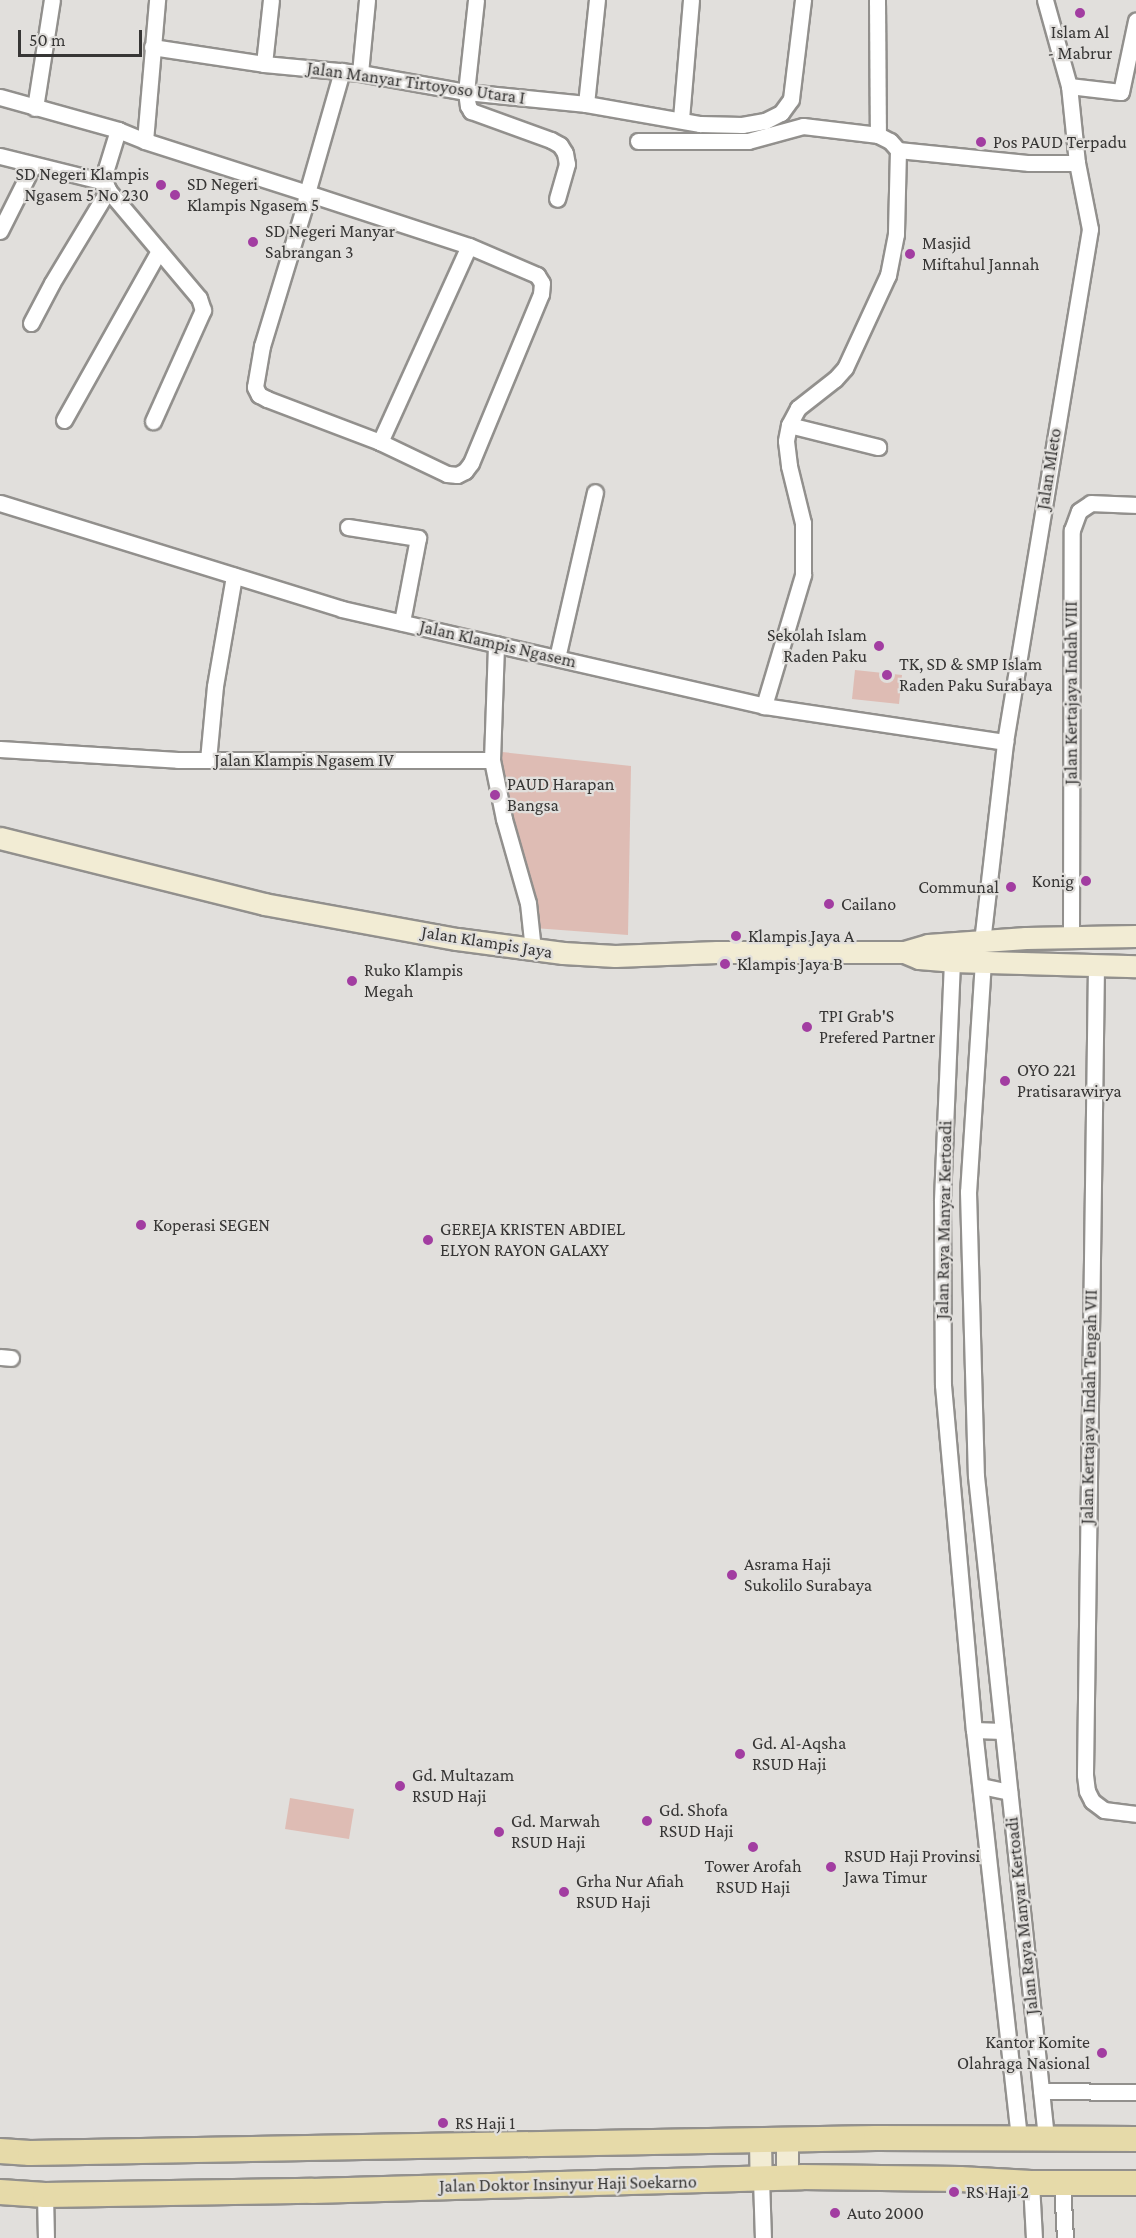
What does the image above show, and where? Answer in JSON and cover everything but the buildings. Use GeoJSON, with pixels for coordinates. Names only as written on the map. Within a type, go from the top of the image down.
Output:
{"type":"FeatureCollection","features":[{"type":"Feature","properties":{"kind":"main road","name":"Jalan Klampis Jaya"},"geometry":{"type":"LineString","coordinates":[[0,838],[264,904],[457,939],[533,950],[615,956],[717,952],[904,952],[928,945],[970,953]]}},
{"type":"Feature","properties":{"kind":"main road"},"geometry":{"type":"LineString","coordinates":[[970,953],[1026,938],[1136,936]]}},
{"type":"Feature","properties":{"kind":"main road"},"geometry":{"type":"LineString","coordinates":[[1025,962],[1026,938]]}},
{"type":"Feature","properties":{"kind":"main road"},"geometry":{"type":"LineString","coordinates":[[970,953],[1025,962],[1136,966]]}},
{"type":"Feature","properties":{"kind":"main road"},"geometry":{"type":"LineString","coordinates":[[0,2151],[30,2153],[787,2139],[1136,2139]]}},
{"type":"Feature","properties":{"kind":"main road"},"geometry":{"type":"LineString","coordinates":[[787,2139],[787,2178]]}},
{"type":"Feature","properties":{"kind":"main road"},"geometry":{"type":"LineString","coordinates":[[760,2140],[761,2179]]}},
{"type":"Feature","properties":{"kind":"main road","name":"Jalan Doktor Insinyur Haji Soekarno"},"geometry":{"type":"LineString","coordinates":[[0,2192],[45,2194],[787,2178],[1136,2183]]}},
{"type":"Feature","properties":{"kind":"street"},"geometry":{"type":"LineString","coordinates":[[35,108],[52,0]]}},
{"type":"Feature","properties":{"kind":"street"},"geometry":{"type":"LineString","coordinates":[[145,141],[157,0]]}},
{"type":"Feature","properties":{"kind":"street"},"geometry":{"type":"LineString","coordinates":[[264,64],[271,0]]}},
{"type":"Feature","properties":{"kind":"street"},"geometry":{"type":"LineString","coordinates":[[360,73],[367,0]]}},
{"type":"Feature","properties":{"kind":"street"},"geometry":{"type":"LineString","coordinates":[[476,0],[466,92],[471,111],[560,145],[565,153],[567,164],[557,199]]}},
{"type":"Feature","properties":{"kind":"street"},"geometry":{"type":"LineString","coordinates":[[586,104],[597,0]]}},
{"type":"Feature","properties":{"kind":"street"},"geometry":{"type":"LineString","coordinates":[[681,119],[691,0]]}},
{"type":"Feature","properties":{"kind":"street","name":"Jalan Manyar Tirtoyoso Utara I"},"geometry":{"type":"LineString","coordinates":[[152,46],[264,64],[360,73],[466,92],[586,104],[700,124],[742,125],[765,121],[781,113],[791,99],[803,0]]}},
{"type":"Feature","properties":{"kind":"street"},"geometry":{"type":"LineString","coordinates":[[877,0],[878,135]]}},
{"type":"Feature","properties":{"kind":"street","name":"Jalan Mleto"},"geometry":{"type":"LineString","coordinates":[[970,953],[1059,405],[1090,229],[1077,163],[1069,86],[1061,52],[1044,0]]}},
{"type":"Feature","properties":{"kind":"street"},"geometry":{"type":"LineString","coordinates":[[1069,86],[1121,92],[1136,21]]}},
{"type":"Feature","properties":{"kind":"street"},"geometry":{"type":"LineString","coordinates":[[0,97],[114,129],[145,141],[307,193],[469,246],[537,275],[542,283],[540,294],[471,463],[465,471],[457,475],[447,474],[380,441],[267,399],[259,395],[255,387],[262,346],[307,193],[342,71]]}},
{"type":"Feature","properties":{"kind":"street"},"geometry":{"type":"LineString","coordinates":[[638,141],[748,141],[785,129],[803,126],[878,135],[890,141],[898,150],[1029,163],[1077,163]]}},
{"type":"Feature","properties":{"kind":"street"},"geometry":{"type":"LineString","coordinates":[[31,322],[106,186],[106,169],[114,129]]}},
{"type":"Feature","properties":{"kind":"street"},"geometry":{"type":"LineString","coordinates":[[764,706],[803,575],[803,523],[789,466],[786,441],[789,425],[798,408],[835,379],[845,368],[888,275],[896,234],[898,150]]}},
{"type":"Feature","properties":{"kind":"street"},"geometry":{"type":"LineString","coordinates":[[0,156],[106,186],[199,298],[203,310],[153,421]]}},
{"type":"Feature","properties":{"kind":"street"},"geometry":{"type":"LineString","coordinates":[[0,231],[33,165]]}},
{"type":"Feature","properties":{"kind":"street"},"geometry":{"type":"LineString","coordinates":[[380,441],[469,246]]}},
{"type":"Feature","properties":{"kind":"street"},"geometry":{"type":"LineString","coordinates":[[64,420],[159,251]]}},
{"type":"Feature","properties":{"kind":"street"},"geometry":{"type":"LineString","coordinates":[[789,425],[878,447]]}},
{"type":"Feature","properties":{"kind":"street"},"geometry":{"type":"LineString","coordinates":[[557,658],[595,492]]}},
{"type":"Feature","properties":{"kind":"street","name":"Jalan Klampis Ngasem"},"geometry":{"type":"LineString","coordinates":[[0,503],[342,609],[764,706],[1005,742]]}},
{"type":"Feature","properties":{"kind":"street","name":"Jalan Kertajaya Indah VIII"},"geometry":{"type":"LineString","coordinates":[[1071,936],[1072,530],[1079,511],[1091,503],[1136,505]]}},
{"type":"Feature","properties":{"kind":"street"},"geometry":{"type":"LineString","coordinates":[[348,527],[418,539],[402,622]]}},
{"type":"Feature","properties":{"kind":"street"},"geometry":{"type":"LineString","coordinates":[[208,760],[215,686],[234,576]]}},
{"type":"Feature","properties":{"kind":"street"},"geometry":{"type":"LineString","coordinates":[[496,644],[492,760],[504,819],[528,903],[533,950]]}},
{"type":"Feature","properties":{"kind":"street","name":"Jalan Klampis Ngasem IV"},"geometry":{"type":"LineString","coordinates":[[0,749],[208,760],[492,760]]}},
{"type":"Feature","properties":{"kind":"street","name":"Jalan Raya Manyar Kertoadi"},"geometry":{"type":"LineString","coordinates":[[970,953],[964,1477],[968,1647],[990,1730],[995,1789],[1041,2091],[1033,2138]]}},
{"type":"Feature","properties":{"kind":"street","name":"Jalan Raya Manyar Kertoadi"},"geometry":{"type":"LineString","coordinates":[[970,953],[942,1201],[943,1386],[964,1477],[1033,2138]]}},
{"type":"Feature","properties":{"kind":"street","name":"Jalan Kertajaya Indah Tengah VII"},"geometry":{"type":"LineString","coordinates":[[1096,965],[1085,1775],[1087,1791],[1092,1801],[1104,1810],[1136,1814]]}},
{"type":"Feature","properties":{"kind":"street"},"geometry":{"type":"LineString","coordinates":[[1041,2091],[1136,2092]]}},
{"type":"Feature","properties":{"kind":"street"},"geometry":{"type":"LineString","coordinates":[[761,2179],[763,2238]]}},
{"type":"Feature","properties":{"kind":"street"},"geometry":{"type":"LineString","coordinates":[[1034,2238],[1046,2183]]}},
{"type":"Feature","properties":{"kind":"street"},"geometry":{"type":"LineString","coordinates":[[1046,2183],[1065,2238]]}},
{"type":"Feature","properties":{"kind":"street"},"geometry":{"type":"LineString","coordinates":[[45,2194],[46,2238]]}},
{"type":"Feature","properties":{"kind":"shaded area"},"geometry":{"type":"Polygon","coordinates":[[[855,670],[902,675],[899,704],[852,699],[855,670]]]}},
{"type":"Feature","properties":{"kind":"shaded area"},"geometry":{"type":"Polygon","coordinates":[[[502,752],[631,766],[628,935],[534,928],[499,768],[502,752]]]}},
{"type":"Feature","properties":{"kind":"shaded area"},"geometry":{"type":"Polygon","coordinates":[[[290,1798],[354,1809],[349,1839],[285,1829],[290,1798]]]}},
{"type":"Feature","properties":{"kind":"place","name":"Islam Al - Mabrur"},"geometry":{"type":"Point","coordinates":[1080,13]}},
{"type":"Feature","properties":{"kind":"place","name":"Pos PAUD Terpadu"},"geometry":{"type":"Point","coordinates":[981,142]}},
{"type":"Feature","properties":{"kind":"place","name":"SD Negeri Klampis Ngasem 5 No 230"},"geometry":{"type":"Point","coordinates":[161,185]}},
{"type":"Feature","properties":{"kind":"place","name":"SD Negeri Klampis Ngasem 5"},"geometry":{"type":"Point","coordinates":[175,195]}},
{"type":"Feature","properties":{"kind":"place","name":"SD Negeri Manyar Sabrangan 3"},"geometry":{"type":"Point","coordinates":[253,242]}},
{"type":"Feature","properties":{"kind":"place","name":"Masjid Miftahul Jannah"},"geometry":{"type":"Point","coordinates":[910,254]}},
{"type":"Feature","properties":{"kind":"place","name":"Sekolah Islam Raden Paku"},"geometry":{"type":"Point","coordinates":[879,646]}},
{"type":"Feature","properties":{"kind":"place","name":"TK, SD & SMP Islam Raden Paku Surabaya"},"geometry":{"type":"Point","coordinates":[887,675]}},
{"type":"Feature","properties":{"kind":"place","name":"PAUD Harapan Bangsa"},"geometry":{"type":"Point","coordinates":[495,795]}},
{"type":"Feature","properties":{"kind":"place","name":"Konig"},"geometry":{"type":"Point","coordinates":[1086,881]}},
{"type":"Feature","properties":{"kind":"place","name":"Communal"},"geometry":{"type":"Point","coordinates":[1011,887]}},
{"type":"Feature","properties":{"kind":"place","name":"Cailano"},"geometry":{"type":"Point","coordinates":[829,904]}},
{"type":"Feature","properties":{"kind":"place","name":"Klampis Jaya A"},"geometry":{"type":"Point","coordinates":[736,936]}},
{"type":"Feature","properties":{"kind":"place","name":"Klampis Jaya B"},"geometry":{"type":"Point","coordinates":[725,964]}},
{"type":"Feature","properties":{"kind":"place","name":"Ruko Klampis Megah"},"geometry":{"type":"Point","coordinates":[352,981]}},
{"type":"Feature","properties":{"kind":"place","name":"TPI Grab'S Prefered Partner"},"geometry":{"type":"Point","coordinates":[807,1027]}},
{"type":"Feature","properties":{"kind":"place","name":"OYO 221 Pratisarawirya"},"geometry":{"type":"Point","coordinates":[1005,1081]}},
{"type":"Feature","properties":{"kind":"place","name":"Koperasi SEGEN"},"geometry":{"type":"Point","coordinates":[141,1225]}},
{"type":"Feature","properties":{"kind":"place","name":"GEREJA KRISTEN ABDIEL ELYON RAYON GALAXY"},"geometry":{"type":"Point","coordinates":[428,1240]}},
{"type":"Feature","properties":{"kind":"place","name":"Asrama Haji Sukolilo Surabaya"},"geometry":{"type":"Point","coordinates":[732,1575]}},
{"type":"Feature","properties":{"kind":"place","name":"Gd. Al-Aqsha RSUD Haji"},"geometry":{"type":"Point","coordinates":[740,1754]}},
{"type":"Feature","properties":{"kind":"place","name":"Gd. Multazam RSUD Haji"},"geometry":{"type":"Point","coordinates":[400,1786]}},
{"type":"Feature","properties":{"kind":"place","name":"Gd. Shofa RSUD Haji"},"geometry":{"type":"Point","coordinates":[647,1821]}},
{"type":"Feature","properties":{"kind":"place","name":"Gd. Marwah RSUD Haji"},"geometry":{"type":"Point","coordinates":[499,1832]}},
{"type":"Feature","properties":{"kind":"place","name":"Tower Arofah RSUD Haji"},"geometry":{"type":"Point","coordinates":[753,1847]}},
{"type":"Feature","properties":{"kind":"place","name":"RSUD Haji Provinsi Jawa Timur"},"geometry":{"type":"Point","coordinates":[831,1867]}},
{"type":"Feature","properties":{"kind":"place","name":"Grha Nur Afiah RSUD Haji"},"geometry":{"type":"Point","coordinates":[564,1892]}},
{"type":"Feature","properties":{"kind":"place","name":"Kantor Komite Olahraga Nasional"},"geometry":{"type":"Point","coordinates":[1102,2053]}},
{"type":"Feature","properties":{"kind":"place","name":"RS Haji 1"},"geometry":{"type":"Point","coordinates":[443,2123]}},
{"type":"Feature","properties":{"kind":"place","name":"RS Haji 2"},"geometry":{"type":"Point","coordinates":[954,2192]}},
{"type":"Feature","properties":{"kind":"place","name":"Auto 2000"},"geometry":{"type":"Point","coordinates":[835,2213]}}]}
